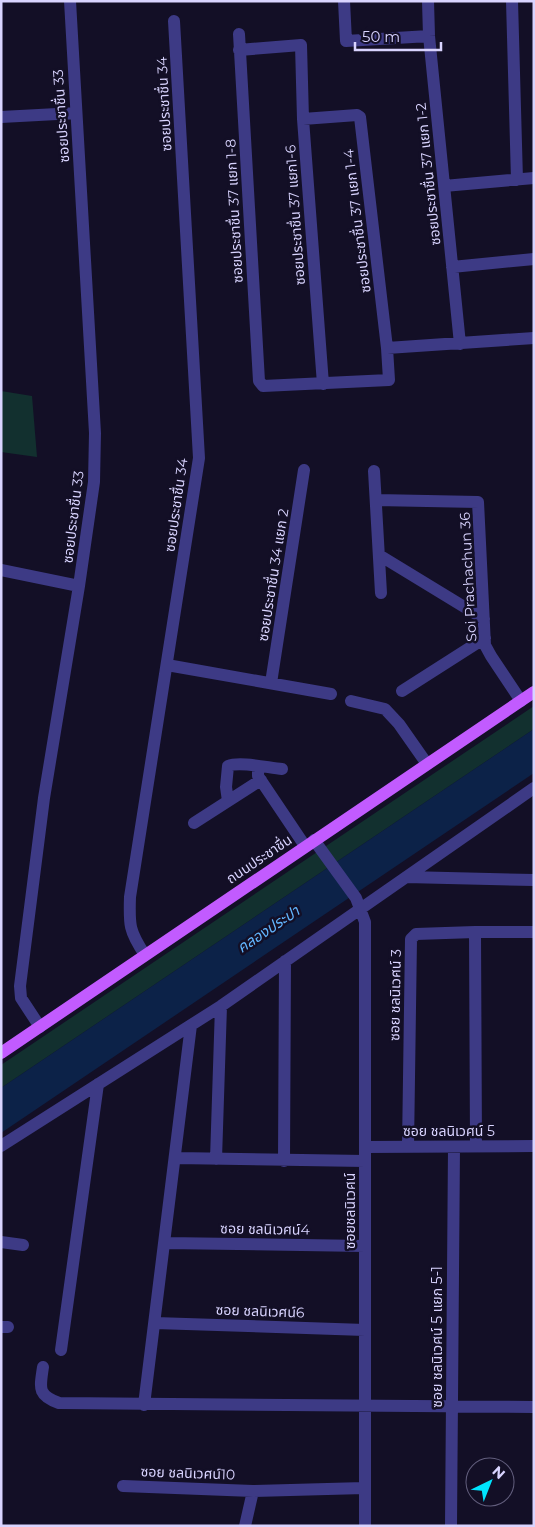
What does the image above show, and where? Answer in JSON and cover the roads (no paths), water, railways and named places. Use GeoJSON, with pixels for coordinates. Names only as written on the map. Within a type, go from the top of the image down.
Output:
{"type":"FeatureCollection","features":[{"type":"Feature","properties":{"kind":"main road","name":"ถนนประชาชื่น"},"geometry":{"type":"LineString","coordinates":[[1,1053],[534,692]]}},
{"type":"Feature","properties":{"kind":"street","name":"ซอยประชาชื่น 33"},"geometry":{"type":"LineString","coordinates":[[40,1027],[21,998],[20,986],[44,798],[94,482],[95,433],[70,1]]}},
{"type":"Feature","properties":{"kind":"street"},"geometry":{"type":"LineString","coordinates":[[344,1],[346,41],[429,36]]}},
{"type":"Feature","properties":{"kind":"street","name":"ซอยประชาชื่น 37 แยก 1-2"},"geometry":{"type":"LineString","coordinates":[[428,1],[429,36],[460,344]]}},
{"type":"Feature","properties":{"kind":"street"},"geometry":{"type":"LineString","coordinates":[[512,1],[517,180]]}},
{"type":"Feature","properties":{"kind":"street","name":"ซอยประชาชื่น 34"},"geometry":{"type":"LineString","coordinates":[[145,955],[133,938],[130,925],[130,897],[199,458],[174,21]]}},
{"type":"Feature","properties":{"kind":"street","name":"ซอยประชาชื่น 37 แยก 1-8"},"geometry":{"type":"LineString","coordinates":[[239,34],[259,381],[263,386],[323,384]]}},
{"type":"Feature","properties":{"kind":"street","name":"ซอยประชาชื่น 37 แยก1-6"},"geometry":{"type":"LineString","coordinates":[[240,50],[301,45],[303,119],[323,384]]}},
{"type":"Feature","properties":{"kind":"street"},"geometry":{"type":"LineString","coordinates":[[1,117],[76,113]]}},
{"type":"Feature","properties":{"kind":"street","name":"ซอยประชาชื่น 37 แยก 1-4"},"geometry":{"type":"LineString","coordinates":[[303,119],[357,115],[360,117],[387,348],[389,380],[323,384]]}},
{"type":"Feature","properties":{"kind":"street"},"geometry":{"type":"LineString","coordinates":[[444,186],[534,178]]}},
{"type":"Feature","properties":{"kind":"street"},"geometry":{"type":"LineString","coordinates":[[452,267],[534,259]]}},
{"type":"Feature","properties":{"kind":"street"},"geometry":{"type":"LineString","coordinates":[[387,348],[534,338]]}},
{"type":"Feature","properties":{"kind":"street","name":"ซอยประชาชื่น 34 แยก 2"},"geometry":{"type":"LineString","coordinates":[[271,683],[304,470]]}},
{"type":"Feature","properties":{"kind":"street"},"geometry":{"type":"LineString","coordinates":[[374,471],[381,592]]}},
{"type":"Feature","properties":{"kind":"street","name":"Soi Prachachun 36"},"geometry":{"type":"LineString","coordinates":[[376,500],[478,502],[485,645],[490,656],[521,701]]}},
{"type":"Feature","properties":{"kind":"street"},"geometry":{"type":"LineString","coordinates":[[379,555],[484,619]]}},
{"type":"Feature","properties":{"kind":"street"},"geometry":{"type":"LineString","coordinates":[[1,570],[79,586]]}},
{"type":"Feature","properties":{"kind":"street"},"geometry":{"type":"LineString","coordinates":[[402,690],[485,638]]}},
{"type":"Feature","properties":{"kind":"street"},"geometry":{"type":"LineString","coordinates":[[167,665],[330,694]]}},
{"type":"Feature","properties":{"kind":"street"},"geometry":{"type":"LineString","coordinates":[[351,701],[385,709],[399,724],[427,764]]}},
{"type":"Feature","properties":{"kind":"street"},"geometry":{"type":"LineString","coordinates":[[228,801],[226,787],[228,766],[232,764],[282,770]]}},
{"type":"Feature","properties":{"kind":"street"},"geometry":{"type":"LineString","coordinates":[[258,766],[258,776],[309,843],[328,860],[358,903]]}},
{"type":"Feature","properties":{"kind":"street"},"geometry":{"type":"LineString","coordinates":[[194,823],[261,780]]}},
{"type":"Feature","properties":{"kind":"street"},"geometry":{"type":"LineString","coordinates":[[1,1146],[221,1006],[285,961],[358,903],[406,877],[534,788]]}},
{"type":"Feature","properties":{"kind":"street"},"geometry":{"type":"LineString","coordinates":[[406,877],[534,880]]}},
{"type":"Feature","properties":{"kind":"street","name":"ซอยชลนิเวศน์"},"geometry":{"type":"LineString","coordinates":[[358,903],[365,922],[364,1526]]}},
{"type":"Feature","properties":{"kind":"street"},"geometry":{"type":"LineString","coordinates":[[475,932],[476,1146]]}},
{"type":"Feature","properties":{"kind":"street","name":"ซอย ชลนิเวศน์ 3"},"geometry":{"type":"LineString","coordinates":[[408,1146],[411,939],[416,934],[534,932]]}},
{"type":"Feature","properties":{"kind":"street"},"geometry":{"type":"LineString","coordinates":[[284,1161],[285,961]]}},
{"type":"Feature","properties":{"kind":"street"},"geometry":{"type":"LineString","coordinates":[[216,1159],[221,1006]]}},
{"type":"Feature","properties":{"kind":"street"},"geometry":{"type":"LineString","coordinates":[[144,1405],[191,1025]]}},
{"type":"Feature","properties":{"kind":"street"},"geometry":{"type":"LineString","coordinates":[[61,1350],[98,1084]]}},
{"type":"Feature","properties":{"kind":"street","name":"ซอย ชลนิเวศน์ 5"},"geometry":{"type":"LineString","coordinates":[[365,1147],[454,1148],[534,1146]]}},
{"type":"Feature","properties":{"kind":"street","name":"ซอย ชลนิเวศน์ 5 แยก 5-1"},"geometry":{"type":"LineString","coordinates":[[451,1526],[454,1148]]}},
{"type":"Feature","properties":{"kind":"street"},"geometry":{"type":"LineString","coordinates":[[176,1158],[365,1162]]}},
{"type":"Feature","properties":{"kind":"street"},"geometry":{"type":"LineString","coordinates":[[1,1242],[22,1245]]}},
{"type":"Feature","properties":{"kind":"street","name":"ซอย ชลนิเวศน์4"},"geometry":{"type":"LineString","coordinates":[[165,1242],[365,1246]]}},
{"type":"Feature","properties":{"kind":"street","name":"ซอย ชลนิเวศน์6"},"geometry":{"type":"LineString","coordinates":[[155,1323],[364,1330]]}},
{"type":"Feature","properties":{"kind":"street"},"geometry":{"type":"LineString","coordinates":[[43,1367],[40,1386],[42,1393],[48,1399],[59,1403],[534,1407]]}},
{"type":"Feature","properties":{"kind":"street","name":"ซอย ชลนิเวศน์10"},"geometry":{"type":"LineString","coordinates":[[123,1486],[253,1491],[364,1488]]}},
{"type":"Feature","properties":{"kind":"street","name":"ซอย ชลนิเวศน์10"},"geometry":{"type":"LineString","coordinates":[[245,1526],[253,1491]]}},
{"type":"Feature","properties":{"kind":"water","name":"คลองประปา"},"geometry":{"type":"Polygon","coordinates":[[[534,729],[534,773],[1,1133],[1,1088],[534,729]]]}}]}
